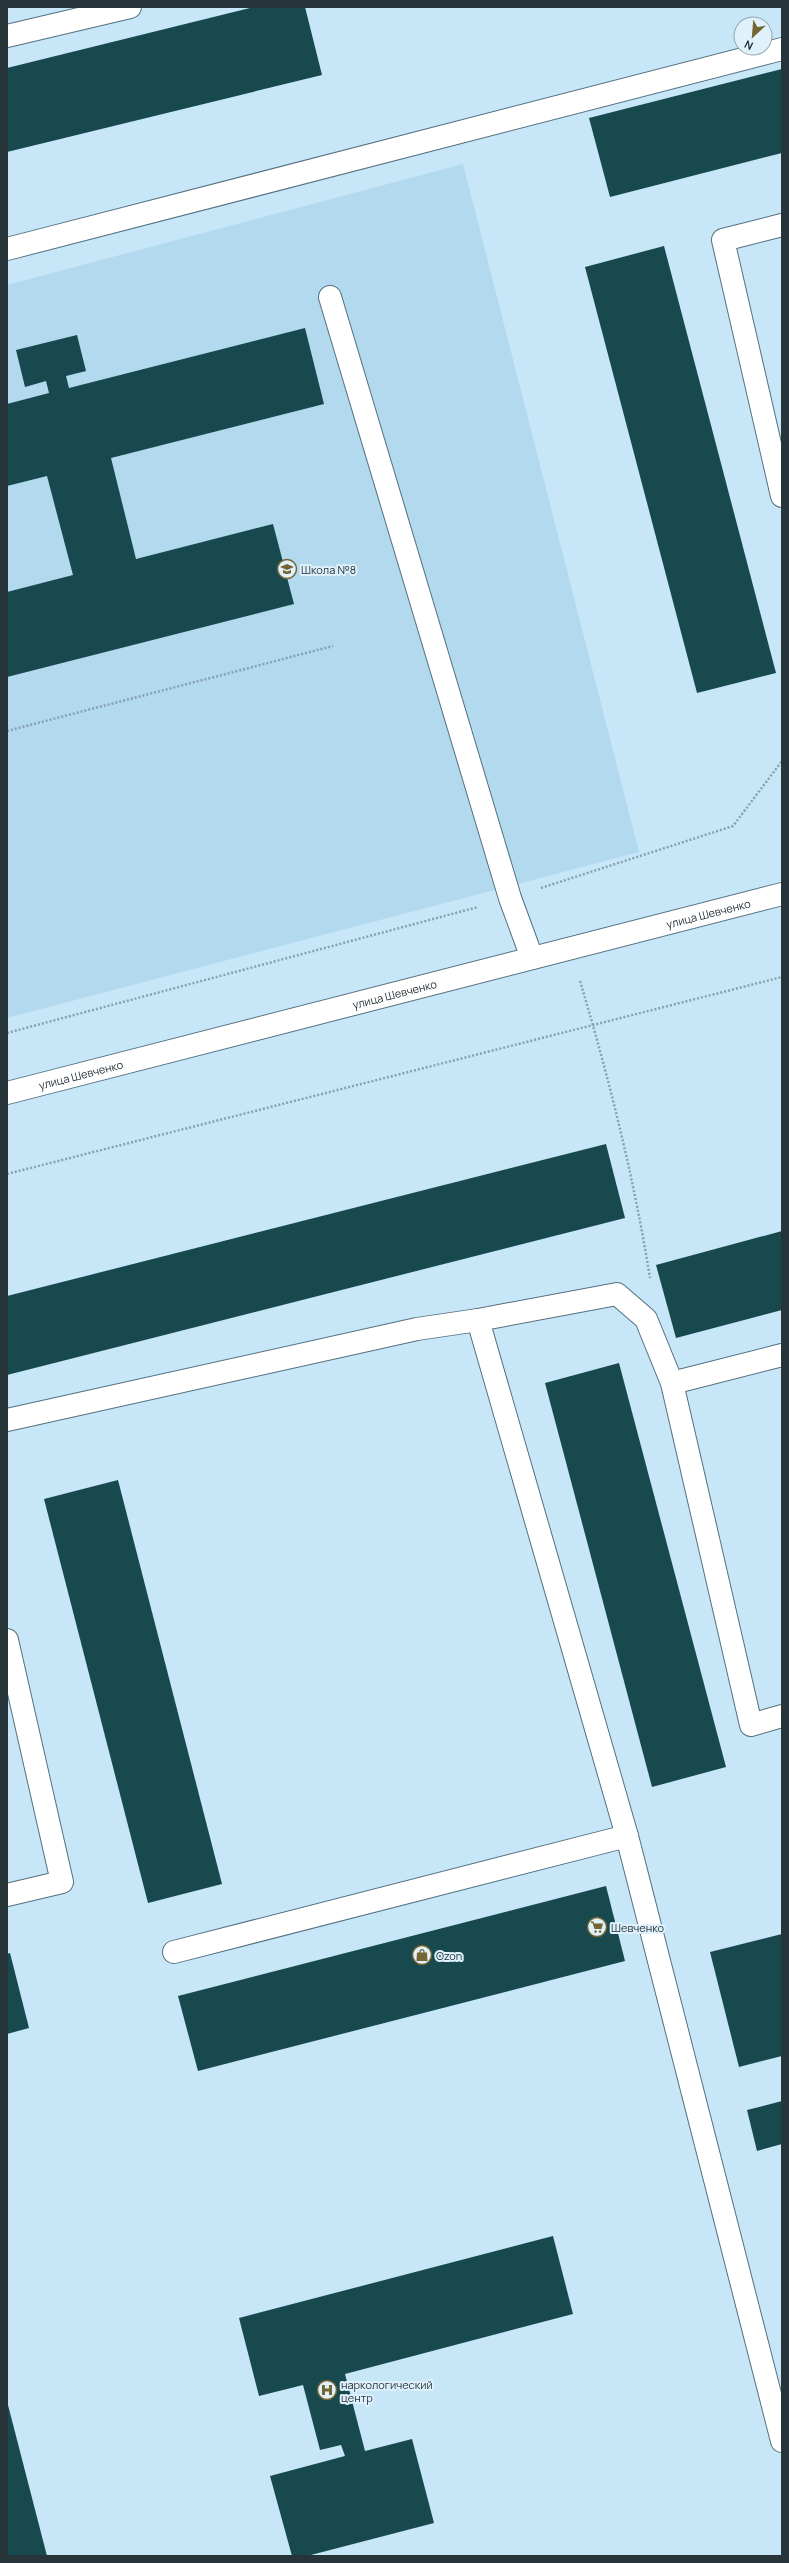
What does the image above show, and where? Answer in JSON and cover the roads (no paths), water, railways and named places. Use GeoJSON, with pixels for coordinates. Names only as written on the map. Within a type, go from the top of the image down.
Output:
{"type":"FeatureCollection","features":[{"type":"Feature","properties":{"kind":"street"},"geometry":{"type":"LineString","coordinates":[[7,36],[130,7]]}},
{"type":"Feature","properties":{"kind":"street"},"geometry":{"type":"LineString","coordinates":[[7,250],[782,49]]}},
{"type":"Feature","properties":{"kind":"street"},"geometry":{"type":"LineString","coordinates":[[782,225],[723,240],[782,496]]}},
{"type":"Feature","properties":{"kind":"street"},"geometry":{"type":"LineString","coordinates":[[330,297],[510,898],[532,958]]}},
{"type":"Feature","properties":{"kind":"street","name":"улица Шевченко"},"geometry":{"type":"LineString","coordinates":[[7,1093],[782,894]]}},
{"type":"Feature","properties":{"kind":"street"},"geometry":{"type":"LineString","coordinates":[[7,1420],[417,1329],[478,1320],[617,1294],[646,1319],[672,1383],[751,1725],[782,1716]]}},
{"type":"Feature","properties":{"kind":"street"},"geometry":{"type":"LineString","coordinates":[[478,1320],[627,1836],[782,2441]]}},
{"type":"Feature","properties":{"kind":"street"},"geometry":{"type":"LineString","coordinates":[[672,1383],[782,1355]]}},
{"type":"Feature","properties":{"kind":"street"},"geometry":{"type":"LineString","coordinates":[[7,1640],[62,1882],[7,1895]]}},
{"type":"Feature","properties":{"kind":"street"},"geometry":{"type":"LineString","coordinates":[[174,1952],[627,1836]]}},
{"type":"Feature","properties":{"kind":"place","name":"Школа №8"},"geometry":{"type":"Point","coordinates":[287,569]}},
{"type":"Feature","properties":{"kind":"place","name":"Шевченко"},"geometry":{"type":"Point","coordinates":[597,1927]}},
{"type":"Feature","properties":{"kind":"place","name":"Ozon"},"geometry":{"type":"Point","coordinates":[422,1955]}},
{"type":"Feature","properties":{"kind":"place","name":"наркологический центр"},"geometry":{"type":"Point","coordinates":[327,2390]}}]}
